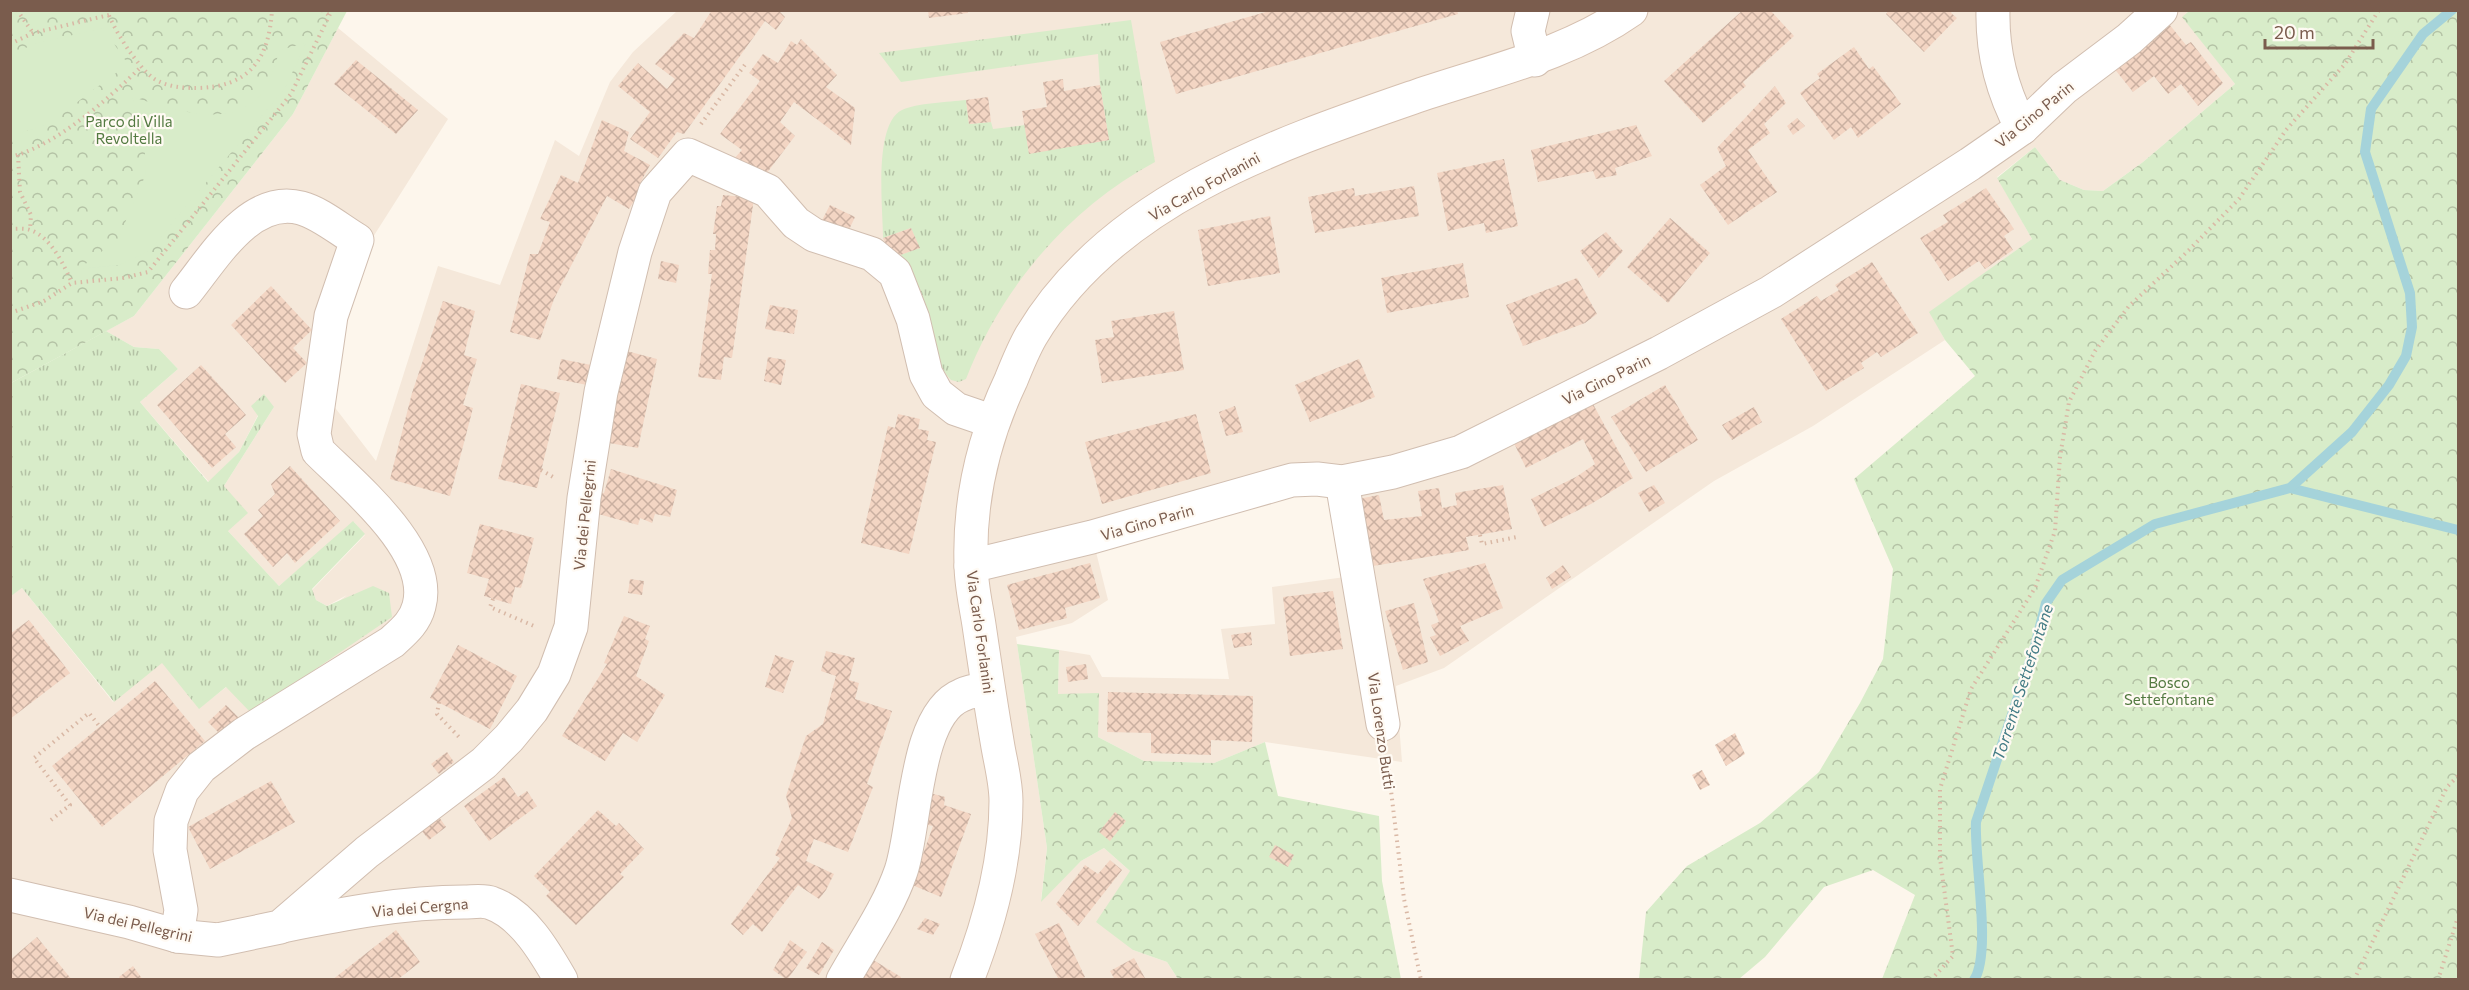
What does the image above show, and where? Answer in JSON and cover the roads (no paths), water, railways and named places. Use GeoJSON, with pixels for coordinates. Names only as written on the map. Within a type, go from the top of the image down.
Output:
{"type":"FeatureCollection","features":[{"type":"Feature","properties":{"kind":"street"},"geometry":{"type":"LineString","coordinates":[[1533,10],[1528,31],[1535,60]]}},
{"type":"Feature","properties":{"kind":"street","name":"Via Carlo Forlanini"},"geometry":{"type":"LineString","coordinates":[[967,980],[984,936],[999,866],[1006,799],[970,566],[974,498],[992,421],[1031,337],[1049,312],[1098,256],[1133,225],[1175,198],[1260,155],[1316,131],[1457,83],[1535,60],[1609,25],[1631,10]]}},
{"type":"Feature","properties":{"kind":"street"},"geometry":{"type":"LineString","coordinates":[[1993,10],[1997,65],[2007,100],[2022,128]]}},
{"type":"Feature","properties":{"kind":"street","name":"Via Gino Parin"},"geometry":{"type":"LineString","coordinates":[[970,566],[1092,537],[1292,480],[1317,479],[1342,482],[1393,472],[1461,452],[1659,353],[1771,292],[2022,128],[2064,88],[2129,39],[2161,10]]}},
{"type":"Feature","properties":{"kind":"street","name":"Via dei Pellegrini"},"geometry":{"type":"LineString","coordinates":[[10,896],[177,936],[218,940],[280,927],[367,852],[484,764],[532,710],[554,674],[567,641],[579,565],[584,498],[601,392],[635,252],[655,192],[688,155],[768,191],[796,223],[814,235],[872,254],[895,273],[913,319],[926,375],[937,394],[956,409],[992,421]]}},
{"type":"Feature","properties":{"kind":"street"},"geometry":{"type":"LineString","coordinates":[[177,936],[181,910],[170,850],[171,821],[182,791],[201,768],[244,734],[392,642],[410,626],[420,605],[419,582],[413,557],[393,528],[318,451],[314,434],[331,316],[357,240],[301,208],[277,206],[246,219],[186,292]]}},
{"type":"Feature","properties":{"kind":"street","name":"Via Lorenzo Butti"},"geometry":{"type":"LineString","coordinates":[[1342,482],[1383,723]]}},
{"type":"Feature","properties":{"kind":"street"},"geometry":{"type":"LineString","coordinates":[[843,980],[886,903],[901,870],[925,747],[938,716],[960,695],[988,688]]}},
{"type":"Feature","properties":{"kind":"street","name":"Via dei Cergna"},"geometry":{"type":"LineString","coordinates":[[280,927],[381,908],[448,902],[490,902],[522,925],[538,943],[561,980]]}},
{"type":"Feature","properties":{"kind":"waterway","name":"Torrente Settefontane"},"geometry":{"type":"LineString","coordinates":[[1974,980],[1982,949],[1976,822],[2035,646],[2046,603],[2062,580],[2155,524],[2290,488],[2352,432],[2389,385],[2406,356],[2412,327],[2410,293],[2365,152],[2371,109],[2423,34],[2452,10]]}},
{"type":"Feature","properties":{"kind":"waterway"},"geometry":{"type":"LineString","coordinates":[[2290,488],[2458,530]]}},
{"type":"Feature","properties":{"kind":"park label","name":"Parco di Villa Revoltella"},"geometry":{"type":"Point","coordinates":[129,130]}},
{"type":"Feature","properties":{"kind":"park label","name":"Bosco Settefontane"},"geometry":{"type":"Point","coordinates":[2169,690]}}]}
